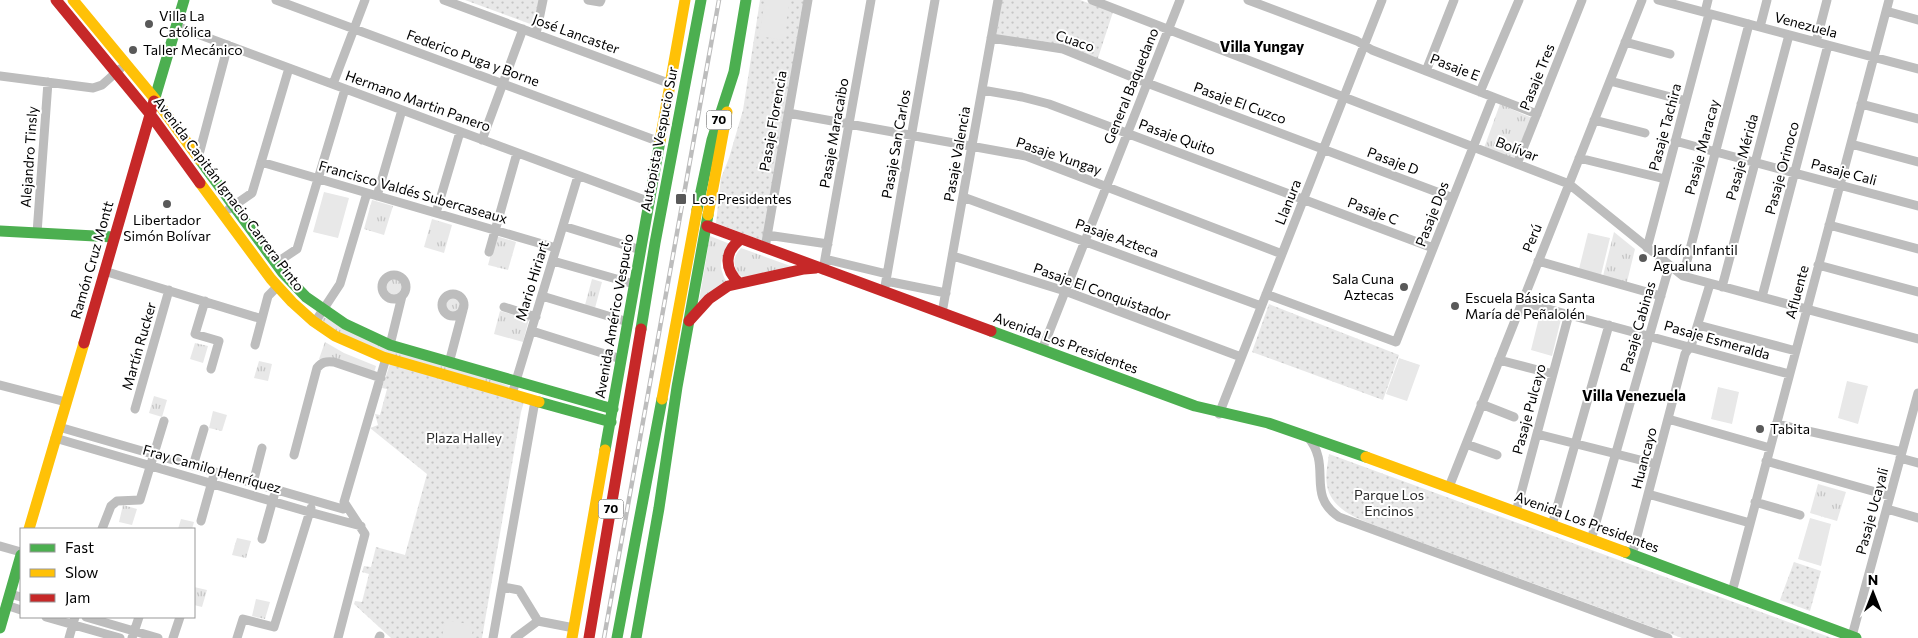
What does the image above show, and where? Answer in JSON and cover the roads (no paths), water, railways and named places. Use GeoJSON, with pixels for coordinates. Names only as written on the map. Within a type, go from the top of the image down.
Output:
{"type":"FeatureCollection","features":[{"type":"Feature","properties":{"kind":"main road","name":"Avenida Capitán Ignacio Carrera Pinto"},"geometry":{"type":"LineString","coordinates":[[56,0],[150,114],[277,287],[292,303],[315,322],[349,344],[386,358],[611,422]]}},
{"type":"Feature","properties":{"kind":"main road","name":"Avenida Capitán Ignacio Carrera Pinto"},"geometry":{"type":"LineString","coordinates":[[73,0],[155,99],[276,264],[299,291],[324,311],[355,331],[390,345],[613,409]]}},
{"type":"Feature","properties":{"kind":"main road","name":"Ramón Cruz Montt"},"geometry":{"type":"LineString","coordinates":[[29,528],[184,0]]}},
{"type":"Feature","properties":{"kind":"main road","name":"Avenida Américo Vespucio"},"geometry":{"type":"LineString","coordinates":[[573,633],[685,0]]}},
{"type":"Feature","properties":{"kind":"main road","name":"Autopista Vespucio Sur"},"geometry":{"type":"LineString","coordinates":[[589,638],[655,243],[701,0]]}},
{"type":"Feature","properties":{"kind":"main road","name":"70"},"geometry":{"type":"LineString","coordinates":[[618,638],[705,167],[734,72],[746,0]]}},
{"type":"Feature","properties":{"kind":"main road"},"geometry":{"type":"LineString","coordinates":[[136,77],[151,75],[165,64]]}},
{"type":"Feature","properties":{"kind":"main road"},"geometry":{"type":"LineString","coordinates":[[636,638],[689,321],[734,72]]}},
{"type":"Feature","properties":{"kind":"main road","name":"Avenida Los Presidentes"},"geometry":{"type":"LineString","coordinates":[[707,226],[765,248],[822,266],[885,282],[942,313],[1042,350],[1219,414],[1253,419],[1308,437],[1854,637]]}},
{"type":"Feature","properties":{"kind":"main road"},"geometry":{"type":"LineString","coordinates":[[0,231],[114,237]]}},
{"type":"Feature","properties":{"kind":"main road"},"geometry":{"type":"LineString","coordinates":[[739,283],[730,273],[727,258],[733,245],[741,239]]}},
{"type":"Feature","properties":{"kind":"main road","name":"Avenida Los Presidentes"},"geometry":{"type":"LineString","coordinates":[[689,321],[709,299],[730,285],[822,266]]}},
{"type":"Feature","properties":{"kind":"main road"},"geometry":{"type":"LineString","coordinates":[[0,628],[12,599],[20,558]]}},
{"type":"Feature","properties":{"kind":"street","name":"Federico Puga y Borne"},"geometry":{"type":"LineString","coordinates":[[276,0],[660,142]]}},
{"type":"Feature","properties":{"kind":"street"},"geometry":{"type":"LineString","coordinates":[[333,84],[365,0]]}},
{"type":"Feature","properties":{"kind":"street","name":"José Lancaster"},"geometry":{"type":"LineString","coordinates":[[444,0],[671,84]]}},
{"type":"Feature","properties":{"kind":"street"},"geometry":{"type":"LineString","coordinates":[[536,34],[543,0]]}},
{"type":"Feature","properties":{"kind":"street"},"geometry":{"type":"LineString","coordinates":[[588,0],[600,1]]}},
{"type":"Feature","properties":{"kind":"street","name":"Pasaje Florencia"},"geometry":{"type":"LineString","coordinates":[[765,248],[808,0]]}},
{"type":"Feature","properties":{"kind":"street","name":"Pasaje Maracaibo"},"geometry":{"type":"LineString","coordinates":[[822,266],[828,244],[871,0]]}},
{"type":"Feature","properties":{"kind":"street","name":"Pasaje San Carlos"},"geometry":{"type":"LineString","coordinates":[[885,282],[935,0]]}},
{"type":"Feature","properties":{"kind":"street","name":"Pasaje Valencia"},"geometry":{"type":"LineString","coordinates":[[942,313],[998,0]]}},
{"type":"Feature","properties":{"kind":"street","name":"Bolívar"},"geometry":{"type":"LineString","coordinates":[[1092,0],[1111,3],[1168,30],[1569,184],[1669,267],[1683,276],[1918,338]]}},
{"type":"Feature","properties":{"kind":"street","name":"General Baquedano"},"geometry":{"type":"LineString","coordinates":[[1042,350],[1180,0]]}},
{"type":"Feature","properties":{"kind":"street","name":"Pasaje E"},"geometry":{"type":"LineString","coordinates":[[1248,0],[1537,114]]}},
{"type":"Feature","properties":{"kind":"street","name":"Llanura"},"geometry":{"type":"LineString","coordinates":[[1219,414],[1382,0]]}},
{"type":"Feature","properties":{"kind":"street"},"geometry":{"type":"LineString","coordinates":[[1426,70],[1454,0]]}},
{"type":"Feature","properties":{"kind":"street"},"geometry":{"type":"LineString","coordinates":[[1480,92],[1519,0]]}},
{"type":"Feature","properties":{"kind":"street","name":"Pasaje Tres"},"geometry":{"type":"LineString","coordinates":[[1518,164],[1582,0]]}},
{"type":"Feature","properties":{"kind":"street","name":"Perú"},"geometry":{"type":"LineString","coordinates":[[1448,487],[1642,0]]}},
{"type":"Feature","properties":{"kind":"street","name":"Venezuela"},"geometry":{"type":"LineString","coordinates":[[1658,0],[1918,69]]}},
{"type":"Feature","properties":{"kind":"street","name":"Pasaje Tachira"},"geometry":{"type":"LineString","coordinates":[[1647,248],[1686,101],[1707,13],[1708,0]]}},
{"type":"Feature","properties":{"kind":"street"},"geometry":{"type":"LineString","coordinates":[[1760,27],[1767,0]]}},
{"type":"Feature","properties":{"kind":"street"},"geometry":{"type":"LineString","coordinates":[[1816,42],[1827,0]]}},
{"type":"Feature","properties":{"kind":"street","name":"Afluente"},"geometry":{"type":"LineString","coordinates":[[1732,592],[1889,0]]}},
{"type":"Feature","properties":{"kind":"street"},"geometry":{"type":"LineString","coordinates":[[1886,11],[1918,20]]}},
{"type":"Feature","properties":{"kind":"street","name":"Pasaje Maracay"},"geometry":{"type":"LineString","coordinates":[[1683,276],[1749,24]]}},
{"type":"Feature","properties":{"kind":"street","name":"Hermano Martin Panero"},"geometry":{"type":"LineString","coordinates":[[176,26],[650,202]]}},
{"type":"Feature","properties":{"kind":"street"},"geometry":{"type":"LineString","coordinates":[[482,140],[523,29]]}},
{"type":"Feature","properties":{"kind":"street","name":"Pasaje Mérida"},"geometry":{"type":"LineString","coordinates":[[1722,287],[1789,35]]}},
{"type":"Feature","properties":{"kind":"street","name":"Cuaco"},"geometry":{"type":"LineString","coordinates":[[991,38],[1063,49],[1147,83]]}},
{"type":"Feature","properties":{"kind":"street"},"geometry":{"type":"LineString","coordinates":[[1625,42],[1670,54]]}},
{"type":"Feature","properties":{"kind":"street"},"geometry":{"type":"LineString","coordinates":[[198,158],[228,45]]}},
{"type":"Feature","properties":{"kind":"street","name":"Pasaje Orinoco"},"geometry":{"type":"LineString","coordinates":[[1762,297],[1828,45]]}},
{"type":"Feature","properties":{"kind":"street"},"geometry":{"type":"LineString","coordinates":[[0,76],[93,88],[102,85],[126,64]]}},
{"type":"Feature","properties":{"kind":"street"},"geometry":{"type":"LineString","coordinates":[[223,214],[252,193],[289,68]]}},
{"type":"Feature","properties":{"kind":"street"},"geometry":{"type":"LineString","coordinates":[[1610,81],[1686,101]]}},
{"type":"Feature","properties":{"kind":"street","name":"Alejandro Tinsly"},"geometry":{"type":"LineString","coordinates":[[37,233],[48,82]]}},
{"type":"Feature","properties":{"kind":"street","name":"Pasaje El Cuzco"},"geometry":{"type":"LineString","coordinates":[[1147,83],[1323,149]]}},
{"type":"Feature","properties":{"kind":"street"},"geometry":{"type":"LineString","coordinates":[[276,264],[297,248],[345,89]]}},
{"type":"Feature","properties":{"kind":"street","name":"Pasaje Quito"},"geometry":{"type":"LineString","coordinates":[[982,90],[1040,102],[1304,199]]}},
{"type":"Feature","properties":{"kind":"street","name":"Pasaje Dos"},"geometry":{"type":"LineString","coordinates":[[1266,294],[1396,342],[1493,97]]}},
{"type":"Feature","properties":{"kind":"street"},"geometry":{"type":"LineString","coordinates":[[1861,104],[1918,119]]}},
{"type":"Feature","properties":{"kind":"street"},"geometry":{"type":"LineString","coordinates":[[377,196],[402,110]]}},
{"type":"Feature","properties":{"kind":"street","name":"Pasaje Yungay"},"geometry":{"type":"LineString","coordinates":[[788,113],[1026,156],[1282,254]]}},
{"type":"Feature","properties":{"kind":"street"},"geometry":{"type":"LineString","coordinates":[[1594,120],[1645,132]]}},
{"type":"Feature","properties":{"kind":"street"},"geometry":{"type":"LineString","coordinates":[[436,213],[460,132]]}},
{"type":"Feature","properties":{"kind":"street","name":"Pasaje Cali"},"geometry":{"type":"LineString","coordinates":[[1675,141],[1918,206]]}},
{"type":"Feature","properties":{"kind":"street"},"geometry":{"type":"LineString","coordinates":[[1850,144],[1918,162]]}},
{"type":"Feature","properties":{"kind":"street","name":"Pasaje D"},"geometry":{"type":"LineString","coordinates":[[1323,149],[1453,198]]}},
{"type":"Feature","properties":{"kind":"street"},"geometry":{"type":"LineString","coordinates":[[489,252],[517,153]]}},
{"type":"Feature","properties":{"kind":"street"},"geometry":{"type":"LineString","coordinates":[[1579,158],[1665,179]]}},
{"type":"Feature","properties":{"kind":"street","name":"Francisco Valdés Subercaseaux"},"geometry":{"type":"LineString","coordinates":[[261,162],[556,248]]}},
{"type":"Feature","properties":{"kind":"street","name":"Mario Hiriart"},"geometry":{"type":"LineString","coordinates":[[512,394],[578,176]]}},
{"type":"Feature","properties":{"kind":"street"},"geometry":{"type":"LineString","coordinates":[[315,322],[335,294],[342,277],[367,193]]}},
{"type":"Feature","properties":{"kind":"street","name":"Pasaje Azteca"},"geometry":{"type":"LineString","coordinates":[[963,197],[1262,306]]}},
{"type":"Feature","properties":{"kind":"street","name":"Pasaje C"},"geometry":{"type":"LineString","coordinates":[[1304,199],[1434,248]]}},
{"type":"Feature","properties":{"kind":"street"},"geometry":{"type":"LineString","coordinates":[[1829,225],[1918,249]]}},
{"type":"Feature","properties":{"kind":"street"},"geometry":{"type":"LineString","coordinates":[[563,226],[641,250]]}},
{"type":"Feature","properties":{"kind":"street"},"geometry":{"type":"LineString","coordinates":[[767,235],[828,244]]}},
{"type":"Feature","properties":{"kind":"street","name":"Pasaje El Conquistador"},"geometry":{"type":"LineString","coordinates":[[953,256],[1065,291],[1241,357]]}},
{"type":"Feature","properties":{"kind":"street"},"geometry":{"type":"LineString","coordinates":[[553,261],[634,284]]}},
{"type":"Feature","properties":{"kind":"street"},"geometry":{"type":"LineString","coordinates":[[1538,261],[1661,296]]}},
{"type":"Feature","properties":{"kind":"street"},"geometry":{"type":"LineString","coordinates":[[1818,265],[1918,292]]}},
{"type":"Feature","properties":{"kind":"street"},"geometry":{"type":"LineString","coordinates":[[822,266],[885,282],[946,293]]}},
{"type":"Feature","properties":{"kind":"street","name":"Pasaje Cabinas"},"geometry":{"type":"LineString","coordinates":[[1591,540],[1669,267]]}},
{"type":"Feature","properties":{"kind":"street"},"geometry":{"type":"LineString","coordinates":[[104,271],[262,319]]}},
{"type":"Feature","properties":{"kind":"street","name":"Huancayo"},"geometry":{"type":"LineString","coordinates":[[1632,555],[1685,354],[1692,343],[1710,284]]}},
{"type":"Feature","properties":{"kind":"street"},"geometry":{"type":"LineString","coordinates":[[255,345],[268,296],[277,287]]}},
{"type":"Feature","properties":{"kind":"street","name":"Martín Rucker"},"geometry":{"type":"LineString","coordinates":[[136,409],[168,290]]}},
{"type":"Feature","properties":{"kind":"street"},"geometry":{"type":"LineString","coordinates":[[390,345],[402,296]]}},
{"type":"Feature","properties":{"kind":"street"},"geometry":{"type":"LineString","coordinates":[[542,296],[628,322]]}},
{"type":"Feature","properties":{"kind":"street"},"geometry":{"type":"LineString","coordinates":[[205,301],[195,334],[219,341],[211,369]]}},
{"type":"Feature","properties":{"kind":"street","name":"Pasaje Esmeralda"},"geometry":{"type":"LineString","coordinates":[[1522,302],[1789,374]]}},
{"type":"Feature","properties":{"kind":"street"},"geometry":{"type":"LineString","coordinates":[[504,307],[536,317]]}},
{"type":"Feature","properties":{"kind":"street"},"geometry":{"type":"LineString","coordinates":[[449,363],[463,310]]}},
{"type":"Feature","properties":{"kind":"street","name":"Pasaje Pulcayo"},"geometry":{"type":"LineString","coordinates":[[1516,512],[1569,314]]}},
{"type":"Feature","properties":{"kind":"street"},"geometry":{"type":"LineString","coordinates":[[1552,525],[1609,325]]}},
{"type":"Feature","properties":{"kind":"street"},"geometry":{"type":"LineString","coordinates":[[1698,325],[1796,351]]}},
{"type":"Feature","properties":{"kind":"street"},"geometry":{"type":"LineString","coordinates":[[532,331],[621,359]]}},
{"type":"Feature","properties":{"kind":"street"},"geometry":{"type":"LineString","coordinates":[[340,521],[386,358]]}},
{"type":"Feature","properties":{"kind":"street"},"geometry":{"type":"LineString","coordinates":[[1499,360],[1553,374]]}},
{"type":"Feature","properties":{"kind":"street"},"geometry":{"type":"LineString","coordinates":[[294,455],[317,368],[320,365],[326,361],[334,362],[381,378]]}},
{"type":"Feature","properties":{"kind":"street"},"geometry":{"type":"LineString","coordinates":[[0,385],[66,402]]}},
{"type":"Feature","properties":{"kind":"street","name":"Pasaje Ucayali"},"geometry":{"type":"LineString","coordinates":[[1854,637],[1901,455],[1915,419],[1918,393]]}},
{"type":"Feature","properties":{"kind":"street"},"geometry":{"type":"LineString","coordinates":[[494,638],[535,401]]}},
{"type":"Feature","properties":{"kind":"street"},"geometry":{"type":"LineString","coordinates":[[1481,404],[1514,417]]}},
{"type":"Feature","properties":{"kind":"street"},"geometry":{"type":"LineString","coordinates":[[1668,419],[1770,448]]}},
{"type":"Feature","properties":{"kind":"street"},"geometry":{"type":"LineString","coordinates":[[102,528],[112,506],[117,501],[140,500],[164,421]]}},
{"type":"Feature","properties":{"kind":"street"},"geometry":{"type":"LineString","coordinates":[[1776,424],[1901,455],[1918,463]]}},
{"type":"Feature","properties":{"kind":"street"},"geometry":{"type":"LineString","coordinates":[[194,466],[204,429]]}},
{"type":"Feature","properties":{"kind":"street","name":"Fray Camilo Henríquez"},"geometry":{"type":"LineString","coordinates":[[57,432],[154,454],[313,500],[344,505]]}},
{"type":"Feature","properties":{"kind":"street","name":"Fray Camilo Henríquez"},"geometry":{"type":"LineString","coordinates":[[57,432],[151,466],[361,526]]}},
{"type":"Feature","properties":{"kind":"street"},"geometry":{"type":"LineString","coordinates":[[1538,434],[1656,464]]}},
{"type":"Feature","properties":{"kind":"street"},"geometry":{"type":"LineString","coordinates":[[1308,437],[1319,456],[1320,489],[1323,501],[1339,517],[1668,638]]}},
{"type":"Feature","properties":{"kind":"street"},"geometry":{"type":"LineString","coordinates":[[1466,444],[1497,455]]}},
{"type":"Feature","properties":{"kind":"street"},"geometry":{"type":"LineString","coordinates":[[253,483],[262,448]]}},
{"type":"Feature","properties":{"kind":"street"},"geometry":{"type":"LineString","coordinates":[[1766,461],[1890,496]]}},
{"type":"Feature","properties":{"kind":"street"},"geometry":{"type":"LineString","coordinates":[[202,522],[215,472]]}},
{"type":"Feature","properties":{"kind":"street"},"geometry":{"type":"LineString","coordinates":[[262,540],[276,490]]}},
{"type":"Feature","properties":{"kind":"street"},"geometry":{"type":"LineString","coordinates":[[1648,494],[1750,523]]}},
{"type":"Feature","properties":{"kind":"street"},"geometry":{"type":"LineString","coordinates":[[237,638],[243,619],[274,627],[313,500]]}},
{"type":"Feature","properties":{"kind":"street"},"geometry":{"type":"LineString","coordinates":[[1755,502],[1800,514]]}},
{"type":"Feature","properties":{"kind":"street"},"geometry":{"type":"LineString","coordinates":[[338,638],[366,534],[344,505]]}},
{"type":"Feature","properties":{"kind":"street"},"geometry":{"type":"LineString","coordinates":[[1886,509],[1918,518]]}},
{"type":"Feature","properties":{"kind":"street"},"geometry":{"type":"LineString","coordinates":[[0,546],[20,553]]}},
{"type":"Feature","properties":{"kind":"street"},"geometry":{"type":"LineString","coordinates":[[503,587],[519,590],[538,621],[573,633]]}},
{"type":"Feature","properties":{"kind":"street"},"geometry":{"type":"LineString","coordinates":[[12,599],[20,609]]}},
{"type":"Feature","properties":{"kind":"street"},"geometry":{"type":"LineString","coordinates":[[55,618],[74,620],[110,637],[120,638]]}},
{"type":"Feature","properties":{"kind":"street"},"geometry":{"type":"LineString","coordinates":[[89,618],[133,634],[158,638]]}},
{"type":"Feature","properties":{"kind":"street"},"geometry":{"type":"LineString","coordinates":[[133,634],[138,618]]}},
{"type":"Feature","properties":{"kind":"street"},"geometry":{"type":"LineString","coordinates":[[173,638],[180,618]]}},
{"type":"Feature","properties":{"kind":"street"},"geometry":{"type":"LineString","coordinates":[[69,638],[74,620]]}},
{"type":"Feature","properties":{"kind":"street"},"geometry":{"type":"LineString","coordinates":[[515,638],[538,621]]}},
{"type":"Feature","properties":{"kind":"railway"},"geometry":{"type":"LineString","coordinates":[[604,638],[719,0]]}},
{"type":"Feature","properties":{"kind":"place","name":"Villa La Católica"},"geometry":{"type":"Point","coordinates":[149,24]}},
{"type":"Feature","properties":{"kind":"place","name":"Taller Mecánico"},"geometry":{"type":"Point","coordinates":[133,50]}},
{"type":"Feature","properties":{"kind":"place","name":"Los Presidentes"},"geometry":{"type":"Point","coordinates":[681,199]}},
{"type":"Feature","properties":{"kind":"place","name":"Libertador Simón Bolívar"},"geometry":{"type":"Point","coordinates":[167,204]}},
{"type":"Feature","properties":{"kind":"place","name":"Jardín Infantil Agualuna"},"geometry":{"type":"Point","coordinates":[1643,258]}},
{"type":"Feature","properties":{"kind":"place","name":"Sala Cuna Aztecas"},"geometry":{"type":"Point","coordinates":[1404,287]}},
{"type":"Feature","properties":{"kind":"place","name":"Escuela Básica Santa María de Peñalolén"},"geometry":{"type":"Point","coordinates":[1455,306]}},
{"type":"Feature","properties":{"kind":"place","name":"Tabita"},"geometry":{"type":"Point","coordinates":[1760,429]}},
{"type":"Feature","properties":{"kind":"district","name":"Villa Yungay"},"geometry":{"type":"Point","coordinates":[1262,47]}},
{"type":"Feature","properties":{"kind":"district","name":"Villa Venezuela"},"geometry":{"type":"Point","coordinates":[1634,396]}},
{"type":"Feature","properties":{"kind":"park label","name":"Plaza Halley"},"geometry":{"type":"Point","coordinates":[464,438]}},
{"type":"Feature","properties":{"kind":"park label","name":"Parque Los Encinos"},"geometry":{"type":"Point","coordinates":[1389,504]}}]}
